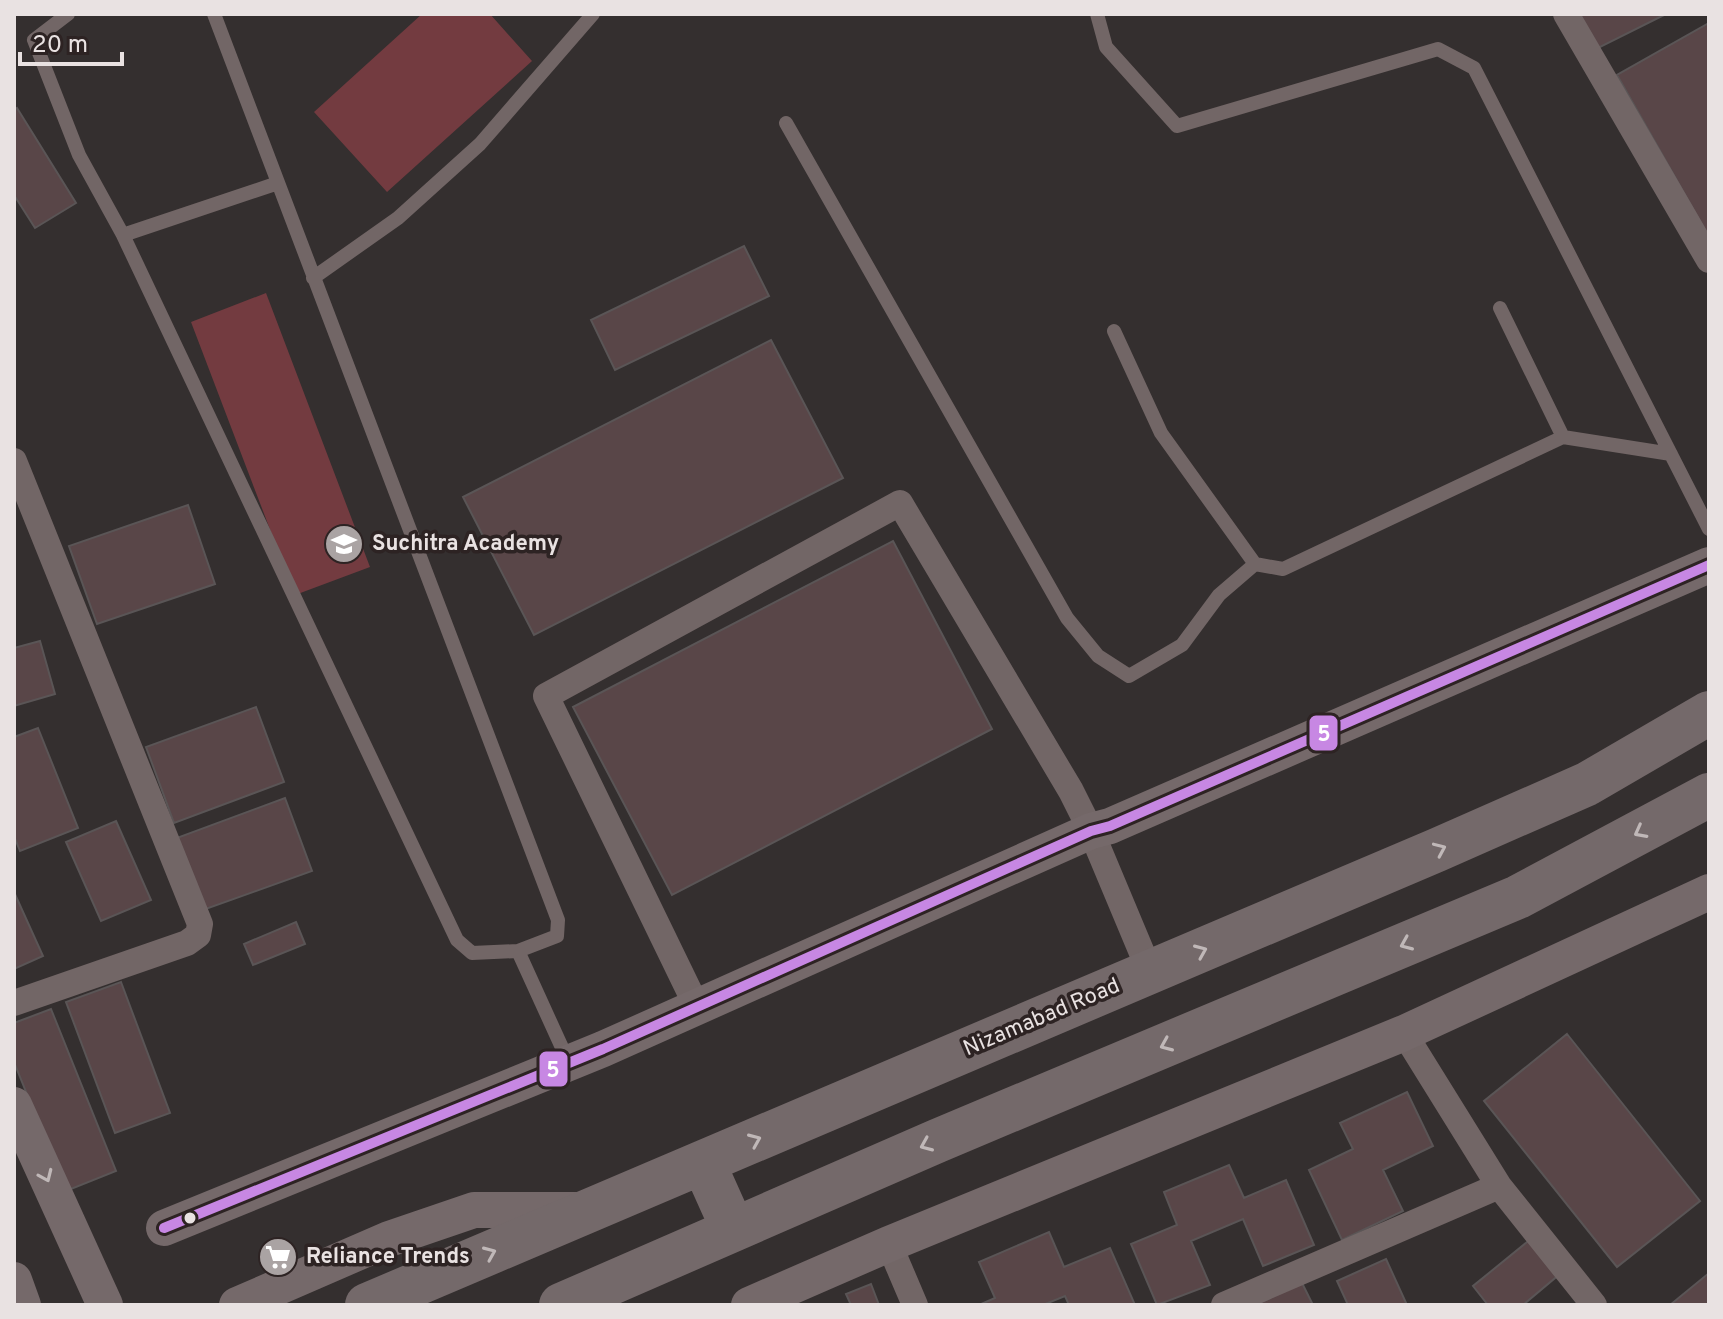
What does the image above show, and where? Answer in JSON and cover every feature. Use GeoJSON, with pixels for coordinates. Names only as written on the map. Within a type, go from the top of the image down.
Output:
{"type":"FeatureCollection","features":[{"type":"Feature","properties":{"kind":"highway","name":"Nizamabad Road"},"geometry":{"type":"LineString","coordinates":[[367,1305],[1587,784],[1709,713]]}},
{"type":"Feature","properties":{"kind":"highway"},"geometry":{"type":"LineString","coordinates":[[561,1305],[937,1141],[1518,897],[1709,795]]}},
{"type":"Feature","properties":{"kind":"highway"},"geometry":{"type":"LineString","coordinates":[[703,1162],[733,1229]]}},
{"type":"Feature","properties":{"kind":"main road"},"geometry":{"type":"LineString","coordinates":[[164,1228],[569,1063],[1091,831],[1110,826],[1709,565]]}},
{"type":"Feature","properties":{"kind":"main road"},"geometry":{"type":"LineString","coordinates":[[749,1305],[889,1244],[1404,1033],[1709,892]]}},
{"type":"Feature","properties":{"kind":"main road"},"geometry":{"type":"LineString","coordinates":[[14,1105],[105,1305]]}},
{"type":"Feature","properties":{"kind":"main road"},"geometry":{"type":"LineString","coordinates":[[237,1305],[389,1239],[474,1210],[590,1210]]}},
{"type":"Feature","properties":{"kind":"street"},"geometry":{"type":"LineString","coordinates":[[1566,14],[1709,260]]}},
{"type":"Feature","properties":{"kind":"street"},"geometry":{"type":"LineString","coordinates":[[14,461],[200,924],[198,935],[187,943],[14,1003]]}},
{"type":"Feature","properties":{"kind":"street"},"geometry":{"type":"LineString","coordinates":[[697,1007],[546,696],[900,503],[1071,791],[1150,972]]}},
{"type":"Feature","properties":{"kind":"street"},"geometry":{"type":"LineString","coordinates":[[1404,1033],[1499,1186],[1594,1305]]}},
{"type":"Feature","properties":{"kind":"street"},"geometry":{"type":"LineString","coordinates":[[1224,1305],[1499,1186]]}},
{"type":"Feature","properties":{"kind":"street"},"geometry":{"type":"LineString","coordinates":[[889,1244],[915,1305]]}},
{"type":"Feature","properties":{"kind":"lane"},"geometry":{"type":"LineString","coordinates":[[68,14],[34,40],[79,155],[123,235],[457,940],[472,953],[518,951],[557,936],[558,920],[214,14]]}},
{"type":"Feature","properties":{"kind":"lane"},"geometry":{"type":"LineString","coordinates":[[313,278],[398,218],[480,144],[593,14]]}},
{"type":"Feature","properties":{"kind":"lane"},"geometry":{"type":"LineString","coordinates":[[1097,14],[1106,47],[1177,126],[1438,49],[1474,68],[1709,529]]}},
{"type":"Feature","properties":{"kind":"lane"},"geometry":{"type":"LineString","coordinates":[[786,123],[1067,618],[1098,656],[1129,676],[1169,653],[1182,645],[1219,595],[1255,564]]}},
{"type":"Feature","properties":{"kind":"lane"},"geometry":{"type":"LineString","coordinates":[[123,235],[278,183]]}},
{"type":"Feature","properties":{"kind":"lane"},"geometry":{"type":"LineString","coordinates":[[1500,308],[1563,437]]}},
{"type":"Feature","properties":{"kind":"lane"},"geometry":{"type":"LineString","coordinates":[[1114,331],[1161,433],[1255,564],[1283,569],[1563,437],[1671,454]]}},
{"type":"Feature","properties":{"kind":"lane"},"geometry":{"type":"LineString","coordinates":[[518,951],[569,1063]]}},
{"type":"Feature","properties":{"kind":"shaded area"},"geometry":{"type":"Polygon","coordinates":[[[422,14],[490,14],[532,61],[387,192],[314,112],[422,14]]]}},
{"type":"Feature","properties":{"kind":"shaded area"},"geometry":{"type":"Polygon","coordinates":[[[266,293],[370,567],[295,595],[191,322],[266,293]]]}},
{"type":"Feature","properties":{"kind":"building"},"geometry":{"type":"Polygon","coordinates":[[[1576,14],[1666,14],[1598,48],[1576,14]]]}},
{"type":"Feature","properties":{"kind":"building"},"geometry":{"type":"Polygon","coordinates":[[[1709,23],[1709,237],[1617,75],[1709,23]]]}},
{"type":"Feature","properties":{"kind":"building"},"geometry":{"type":"Polygon","coordinates":[[[17,108],[76,203],[35,228],[14,195],[14,110],[17,108]]]}},
{"type":"Feature","properties":{"kind":"building"},"geometry":{"type":"Polygon","coordinates":[[[744,246],[769,296],[615,370],[591,320],[744,246]]]}},
{"type":"Feature","properties":{"kind":"building"},"geometry":{"type":"Polygon","coordinates":[[[771,340],[843,478],[534,635],[463,497],[771,340]]]}},
{"type":"Feature","properties":{"kind":"building"},"geometry":{"type":"Polygon","coordinates":[[[188,505],[215,584],[97,624],[69,546],[188,505]]]}},
{"type":"Feature","properties":{"kind":"building"},"geometry":{"type":"Polygon","coordinates":[[[893,541],[992,729],[672,895],[573,707],[893,541]]]}},
{"type":"Feature","properties":{"kind":"building"},"geometry":{"type":"Polygon","coordinates":[[[40,641],[55,694],[14,706],[14,648],[40,641]]]}},
{"type":"Feature","properties":{"kind":"building"},"geometry":{"type":"Polygon","coordinates":[[[256,707],[284,782],[174,823],[146,747],[256,707]]]}},
{"type":"Feature","properties":{"kind":"building"},"geometry":{"type":"Polygon","coordinates":[[[38,728],[78,828],[20,851],[14,836],[14,737],[38,728]]]}},
{"type":"Feature","properties":{"kind":"building"},"geometry":{"type":"Polygon","coordinates":[[[285,798],[312,871],[200,911],[174,839],[285,798]]]}},
{"type":"Feature","properties":{"kind":"building"},"geometry":{"type":"Polygon","coordinates":[[[116,821],[151,900],[101,921],[66,842],[116,821]]]}},
{"type":"Feature","properties":{"kind":"building"},"geometry":{"type":"Polygon","coordinates":[[[14,892],[43,956],[14,969],[14,892]]]}},
{"type":"Feature","properties":{"kind":"building"},"geometry":{"type":"Polygon","coordinates":[[[296,922],[305,944],[253,965],[244,944],[296,922]]]}},
{"type":"Feature","properties":{"kind":"building"},"geometry":{"type":"Polygon","coordinates":[[[121,982],[170,1113],[115,1133],[66,1002],[121,982]]]}},
{"type":"Feature","properties":{"kind":"building"},"geometry":{"type":"Polygon","coordinates":[[[51,1009],[116,1171],[66,1191],[14,1062],[14,1023],[51,1009]]]}},
{"type":"Feature","properties":{"kind":"building"},"geometry":{"type":"Polygon","coordinates":[[[1567,1034],[1700,1201],[1617,1267],[1484,1101],[1567,1034]]]}},
{"type":"Feature","properties":{"kind":"building"},"geometry":{"type":"Polygon","coordinates":[[[1407,1092],[1433,1146],[1383,1170],[1403,1211],[1342,1240],[1309,1170],[1353,1149],[1340,1123],[1407,1092]]]}},
{"type":"Feature","properties":{"kind":"building"},"geometry":{"type":"Polygon","coordinates":[[[1229,1165],[1244,1198],[1286,1180],[1314,1245],[1263,1266],[1243,1219],[1191,1241],[1210,1285],[1157,1305],[1131,1244],[1177,1225],[1164,1192],[1229,1165]]]}},
{"type":"Feature","properties":{"kind":"building"},"geometry":{"type":"Polygon","coordinates":[[[1049,1232],[1064,1267],[1110,1248],[1135,1305],[1069,1305],[1065,1296],[1043,1305],[979,1305],[995,1298],[979,1262],[1049,1232]]]}},
{"type":"Feature","properties":{"kind":"building"},"geometry":{"type":"Polygon","coordinates":[[[1532,1238],[1561,1273],[1523,1305],[1488,1305],[1473,1286],[1532,1238]]]}},
{"type":"Feature","properties":{"kind":"building"},"geometry":{"type":"Polygon","coordinates":[[[1386,1259],[1407,1305],[1348,1305],[1337,1281],[1386,1259]]]}},
{"type":"Feature","properties":{"kind":"building"},"geometry":{"type":"Polygon","coordinates":[[[1709,1273],[1709,1305],[1670,1305],[1709,1273]]]}},
{"type":"Feature","properties":{"kind":"building"},"geometry":{"type":"Polygon","coordinates":[[[1302,1283],[1313,1305],[1255,1305],[1302,1283]]]}},
{"type":"Feature","properties":{"kind":"building"},"geometry":{"type":"Polygon","coordinates":[[[871,1284],[879,1305],[851,1305],[846,1294],[871,1284]]]}},
{"type":"Feature","properties":{"kind":"transit line","name":"5"},"geometry":{"type":"LineString","coordinates":[[164,1228],[603,1049],[1091,831],[1110,826],[1709,565]]}},
{"type":"Feature","properties":{"kind":"place","name":"Suchitra Academy"},"geometry":{"type":"Point","coordinates":[344,544]}},
{"type":"Feature","properties":{"kind":"place","name":"Reliance Trends"},"geometry":{"type":"Point","coordinates":[278,1257]}}]}
